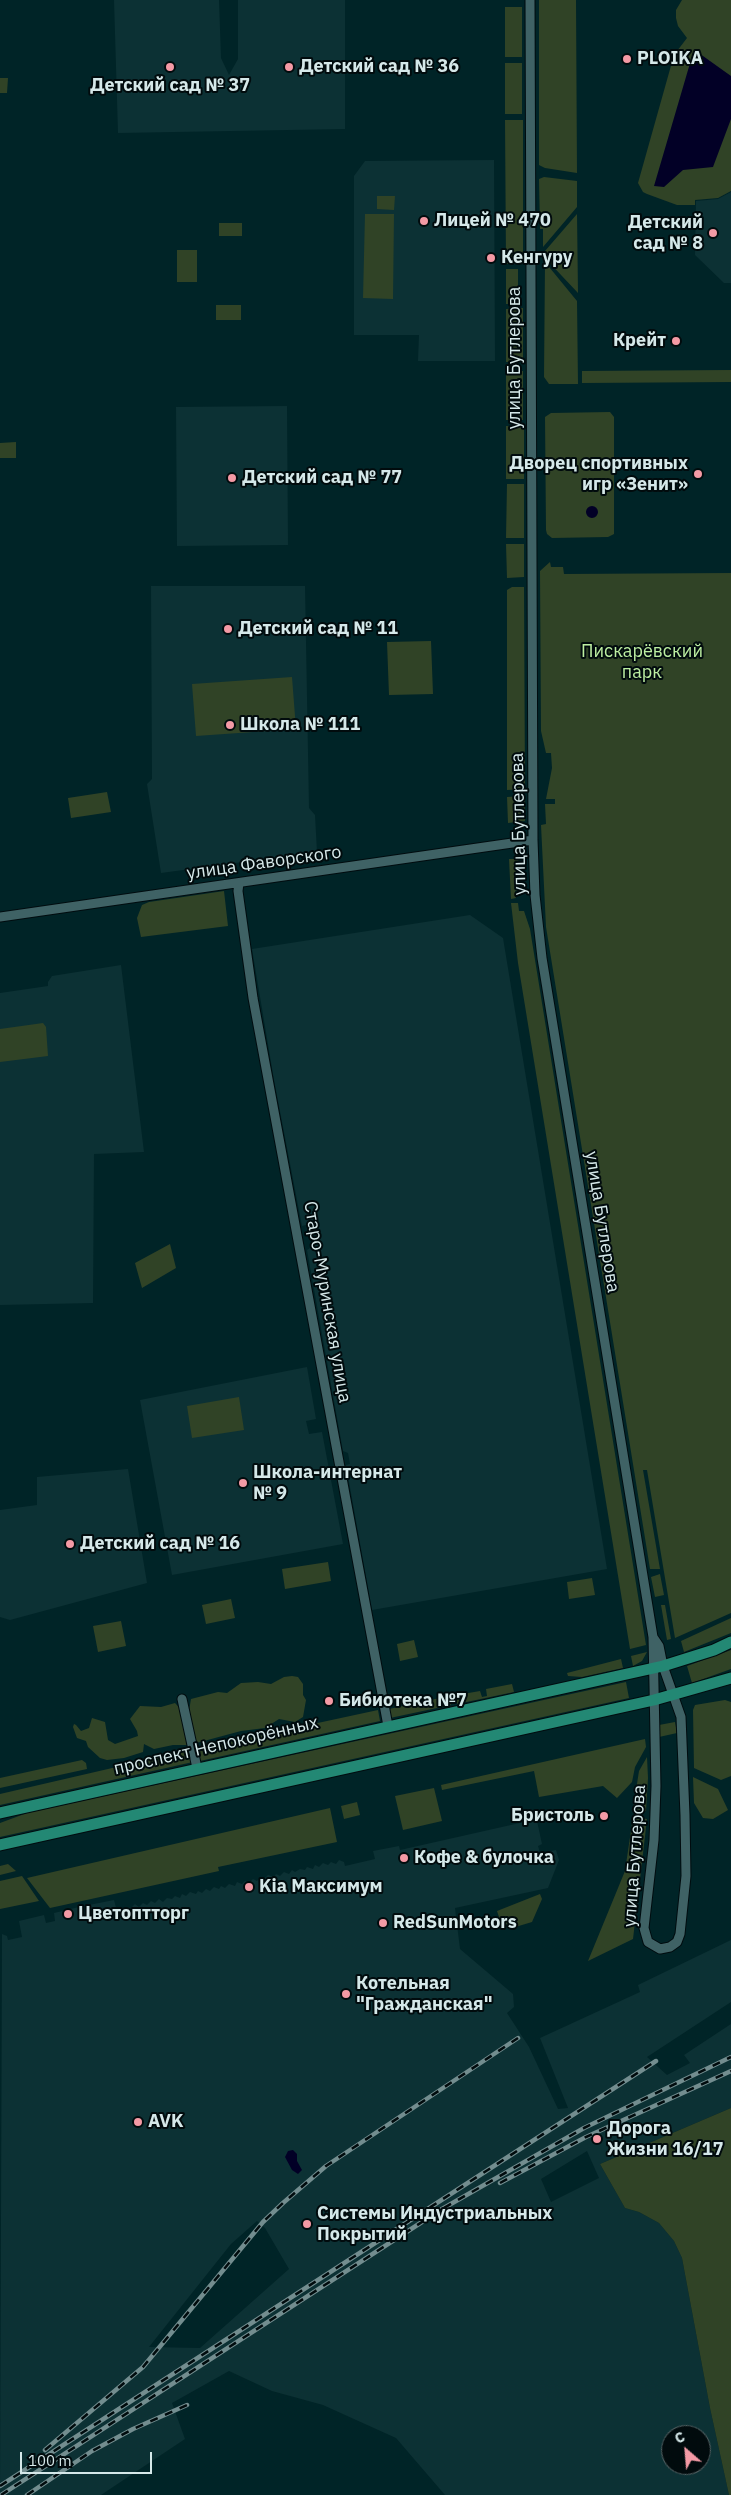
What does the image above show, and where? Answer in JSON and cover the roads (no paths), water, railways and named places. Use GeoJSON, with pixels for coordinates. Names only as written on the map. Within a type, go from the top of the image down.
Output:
{"type":"FeatureCollection","features":[{"type":"Feature","properties":{"kind":"main road","name":"проспект Непокорённых"},"geometry":{"type":"LineString","coordinates":[[0,1813],[658,1667],[714,1650],[731,1642]]}},
{"type":"Feature","properties":{"kind":"main road"},"geometry":{"type":"LineString","coordinates":[[0,1845],[654,1700],[731,1678]]}},
{"type":"Feature","properties":{"kind":"street","name":"улица Бутлерова"},"geometry":{"type":"LineString","coordinates":[[530,0],[533,840],[536,895],[542,958],[653,1637],[658,1646],[658,1667],[654,1700],[656,1786],[654,1832],[644,1928],[648,1942],[660,1949],[670,1947],[677,1942],[680,1934],[686,1876],[681,1717],[674,1695],[658,1667]]}},
{"type":"Feature","properties":{"kind":"street","name":"улица Фаворского"},"geometry":{"type":"LineString","coordinates":[[0,917],[533,840]]}},
{"type":"Feature","properties":{"kind":"street","name":"Старо-Муринская улица"},"geometry":{"type":"LineString","coordinates":[[239,883],[238,896],[253,998],[388,1726]]}},
{"type":"Feature","properties":{"kind":"street"},"geometry":{"type":"LineString","coordinates":[[182,1699],[197,1768]]}},
{"type":"Feature","properties":{"kind":"water"},"geometry":{"type":"Polygon","coordinates":[[[696,51],[731,76],[731,119],[713,167],[683,170],[664,187],[654,186],[693,53],[696,51]]]}},
{"type":"Feature","properties":{"kind":"water"},"geometry":{"type":"Polygon","coordinates":[[[590,506],[594,506],[598,512],[594,518],[590,518],[586,514],[586,510],[590,506]]]}},
{"type":"Feature","properties":{"kind":"water"},"geometry":{"type":"Polygon","coordinates":[[[293,2150],[297,2154],[297,2161],[302,2170],[298,2174],[292,2170],[285,2157],[288,2151],[293,2150]]]}},
{"type":"Feature","properties":{"kind":"railway"},"geometry":{"type":"LineString","coordinates":[[45,2450],[143,2367],[263,2222],[283,2203],[326,2166],[518,2038]]}},
{"type":"Feature","properties":{"kind":"railway"},"geometry":{"type":"LineString","coordinates":[[1,2495],[442,2209],[584,2128],[731,2057]]}},
{"type":"Feature","properties":{"kind":"railway"},"geometry":{"type":"LineString","coordinates":[[0,2486],[656,2061]]}},
{"type":"Feature","properties":{"kind":"railway"},"geometry":{"type":"LineString","coordinates":[[500,2183],[586,2137],[731,2071]]}},
{"type":"Feature","properties":{"kind":"railway"},"geometry":{"type":"LineString","coordinates":[[27,2495],[92,2451],[133,2429],[187,2405]]}},
{"type":"Feature","properties":{"kind":"place","name":"PLOIKA"},"geometry":{"type":"Point","coordinates":[627,59]}},
{"type":"Feature","properties":{"kind":"place","name":"Детский сад № 37"},"geometry":{"type":"Point","coordinates":[170,67]}},
{"type":"Feature","properties":{"kind":"place","name":"Детский сад № 36"},"geometry":{"type":"Point","coordinates":[289,67]}},
{"type":"Feature","properties":{"kind":"place","name":"Лицей № 470"},"geometry":{"type":"Point","coordinates":[424,221]}},
{"type":"Feature","properties":{"kind":"place","name":"Детский сад № 8"},"geometry":{"type":"Point","coordinates":[713,233]}},
{"type":"Feature","properties":{"kind":"place","name":"Кенгуру"},"geometry":{"type":"Point","coordinates":[491,258]}},
{"type":"Feature","properties":{"kind":"place","name":"Крейт"},"geometry":{"type":"Point","coordinates":[676,341]}},
{"type":"Feature","properties":{"kind":"place","name":"Дворец спортивных игр «Зенит»"},"geometry":{"type":"Point","coordinates":[698,474]}},
{"type":"Feature","properties":{"kind":"place","name":"Детский сад № 77"},"geometry":{"type":"Point","coordinates":[232,478]}},
{"type":"Feature","properties":{"kind":"place","name":"Детский сад № 11"},"geometry":{"type":"Point","coordinates":[228,629]}},
{"type":"Feature","properties":{"kind":"place","name":"Школа № 111"},"geometry":{"type":"Point","coordinates":[230,725]}},
{"type":"Feature","properties":{"kind":"place","name":"Школа-интернат № 9"},"geometry":{"type":"Point","coordinates":[243,1483]}},
{"type":"Feature","properties":{"kind":"place","name":"Детский сад № 16"},"geometry":{"type":"Point","coordinates":[70,1544]}},
{"type":"Feature","properties":{"kind":"place","name":"Бибиотека №7"},"geometry":{"type":"Point","coordinates":[329,1701]}},
{"type":"Feature","properties":{"kind":"place","name":"Бристоль"},"geometry":{"type":"Point","coordinates":[604,1816]}},
{"type":"Feature","properties":{"kind":"place","name":"Кофе & булочка"},"geometry":{"type":"Point","coordinates":[404,1858]}},
{"type":"Feature","properties":{"kind":"place","name":"Kia Максимум"},"geometry":{"type":"Point","coordinates":[249,1887]}},
{"type":"Feature","properties":{"kind":"place","name":"Цветоптторг"},"geometry":{"type":"Point","coordinates":[68,1914]}},
{"type":"Feature","properties":{"kind":"place","name":"RedSunMotors"},"geometry":{"type":"Point","coordinates":[383,1923]}},
{"type":"Feature","properties":{"kind":"place","name":"Котельная \"Гражданская\""},"geometry":{"type":"Point","coordinates":[346,1994]}},
{"type":"Feature","properties":{"kind":"place","name":"AVK"},"geometry":{"type":"Point","coordinates":[138,2122]}},
{"type":"Feature","properties":{"kind":"place","name":"Дорога Жизни 16/17"},"geometry":{"type":"Point","coordinates":[597,2139]}},
{"type":"Feature","properties":{"kind":"place","name":"Системы Индустриальных Покрытий"},"geometry":{"type":"Point","coordinates":[307,2224]}},
{"type":"Feature","properties":{"kind":"park label","name":"Пискарёвский парк"},"geometry":{"type":"Point","coordinates":[642,662]}}]}
